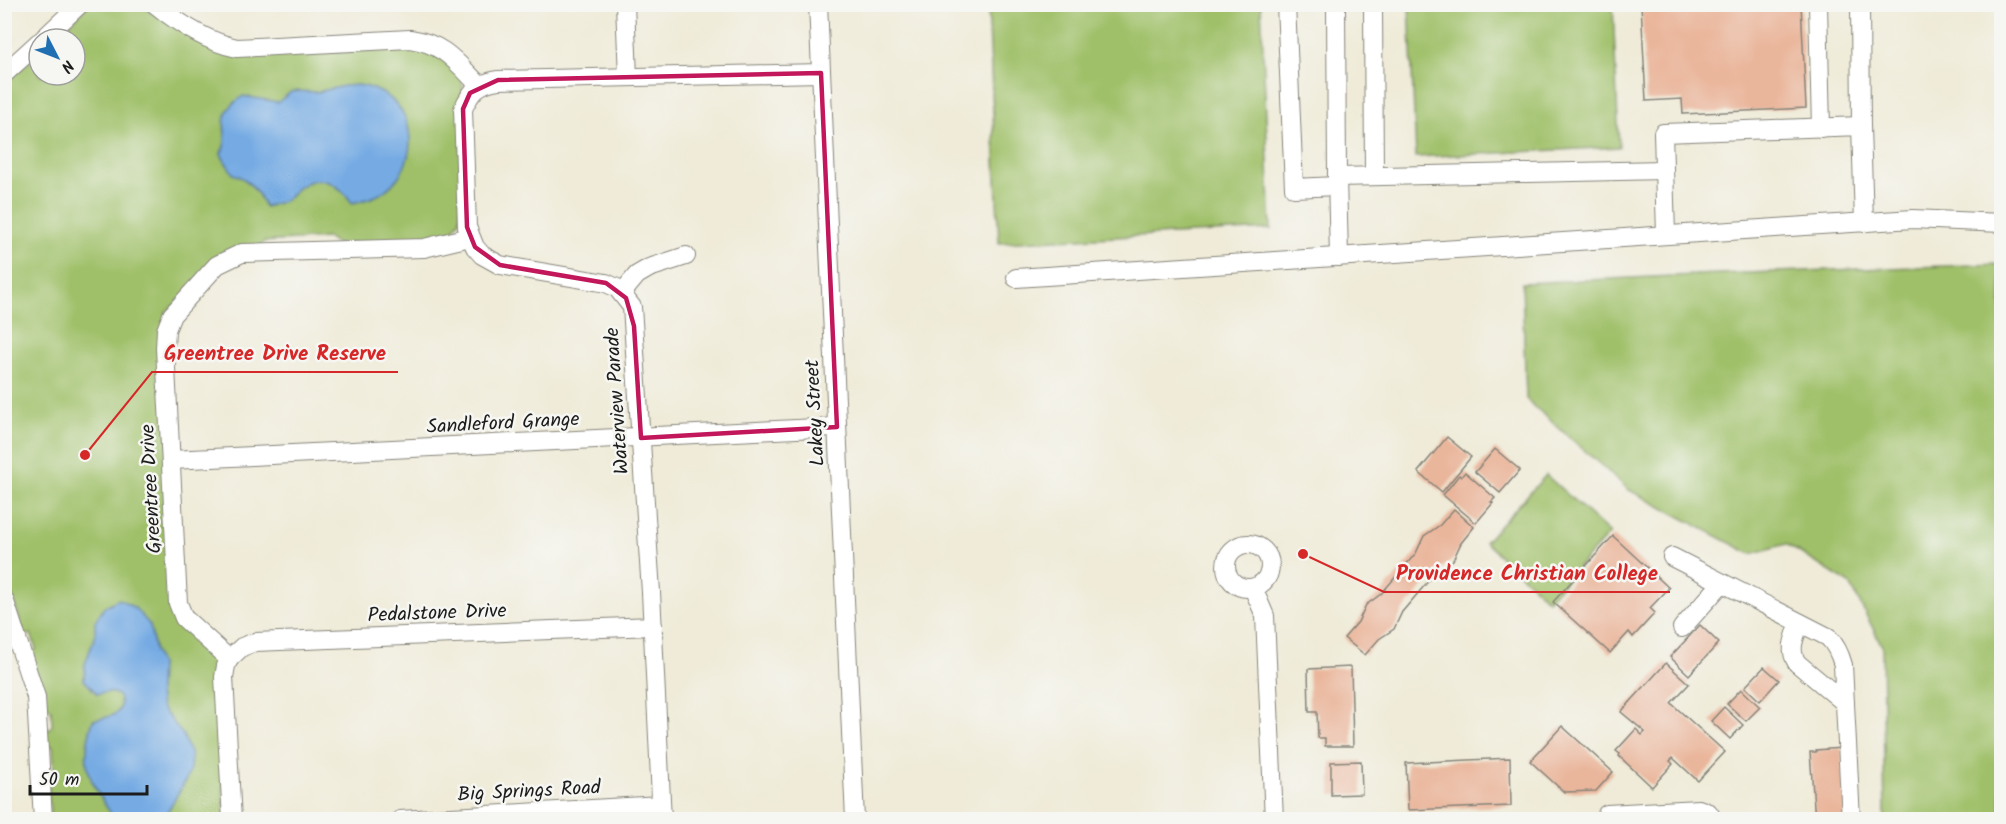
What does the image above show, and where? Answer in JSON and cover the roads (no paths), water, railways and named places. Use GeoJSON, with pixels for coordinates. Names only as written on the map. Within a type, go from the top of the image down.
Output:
{"type":"FeatureCollection","features":[{"type":"Feature","properties":{"kind":"street"},"geometry":{"type":"LineString","coordinates":[[56,27],[80,4]]}},
{"type":"Feature","properties":{"kind":"street"},"geometry":{"type":"LineString","coordinates":[[155,4],[166,13],[222,45],[237,48],[410,39],[425,41],[439,47],[449,55],[480,86]]}},
{"type":"Feature","properties":{"kind":"street"},"geometry":{"type":"LineString","coordinates":[[625,4],[628,77]]}},
{"type":"Feature","properties":{"kind":"street","name":"Lakey Street"},"geometry":{"type":"LineString","coordinates":[[818,4],[855,819]]}},
{"type":"Feature","properties":{"kind":"street"},"geometry":{"type":"LineString","coordinates":[[1286,4],[1294,188],[1374,176],[1664,170]]}},
{"type":"Feature","properties":{"kind":"street"},"geometry":{"type":"LineString","coordinates":[[1336,4],[1339,257]]}},
{"type":"Feature","properties":{"kind":"street"},"geometry":{"type":"LineString","coordinates":[[1373,4],[1374,176]]}},
{"type":"Feature","properties":{"kind":"street"},"geometry":{"type":"LineString","coordinates":[[1818,4],[1821,128]]}},
{"type":"Feature","properties":{"kind":"street"},"geometry":{"type":"LineString","coordinates":[[1860,4],[1864,223]]}},
{"type":"Feature","properties":{"kind":"street"},"geometry":{"type":"LineString","coordinates":[[4,74],[27,53]]}},
{"type":"Feature","properties":{"kind":"street"},"geometry":{"type":"LineString","coordinates":[[686,256],[649,268],[638,275],[622,293],[606,283],[500,265],[482,255],[475,248],[467,227],[463,109],[470,93],[488,82],[498,80],[821,73]]}},
{"type":"Feature","properties":{"kind":"street"},"geometry":{"type":"LineString","coordinates":[[1666,236],[1662,133],[1861,126]]}},
{"type":"Feature","properties":{"kind":"street"},"geometry":{"type":"LineString","coordinates":[[1016,278],[1913,219],[2001,223]]}},
{"type":"Feature","properties":{"kind":"street","name":"Greentree Drive"},"geometry":{"type":"LineString","coordinates":[[230,659],[189,623],[180,610],[177,596],[166,330],[172,315],[217,265],[242,253],[424,248],[470,237]]}},
{"type":"Feature","properties":{"kind":"street","name":"Waterview Parade"},"geometry":{"type":"LineString","coordinates":[[622,293],[632,307],[633,317],[653,626],[662,812]]}},
{"type":"Feature","properties":{"kind":"street","name":"Sandleford Grange"},"geometry":{"type":"LineString","coordinates":[[171,460],[837,427]]}},
{"type":"Feature","properties":{"kind":"street"},"geometry":{"type":"LineString","coordinates":[[1672,557],[1828,637],[1838,650],[1843,665],[1851,819]]}},
{"type":"Feature","properties":{"kind":"street"},"geometry":{"type":"LineString","coordinates":[[1682,628],[1722,583]]}},
{"type":"Feature","properties":{"kind":"street"},"geometry":{"type":"LineString","coordinates":[[1253,588],[1265,616],[1274,819]]}},
{"type":"Feature","properties":{"kind":"street"},"geometry":{"type":"LineString","coordinates":[[4,599],[12,647],[36,697],[43,819]]}},
{"type":"Feature","properties":{"kind":"street"},"geometry":{"type":"LineString","coordinates":[[1800,623],[1793,643],[1792,655],[1797,663],[1845,703]]}},
{"type":"Feature","properties":{"kind":"street","name":"Pedalstone Drive"},"geometry":{"type":"LineString","coordinates":[[230,659],[242,647],[255,642],[653,626]]}},
{"type":"Feature","properties":{"kind":"street"},"geometry":{"type":"LineString","coordinates":[[230,659],[224,677],[232,819]]}},
{"type":"Feature","properties":{"kind":"street"},"geometry":{"type":"LineString","coordinates":[[1607,819],[1607,814],[1699,809],[1709,813],[1713,819]]}},
{"type":"Feature","properties":{"kind":"street","name":"Big Springs Road"},"geometry":{"type":"LineString","coordinates":[[400,819],[662,812]]}},
{"type":"Feature","properties":{"kind":"water"},"geometry":{"type":"Polygon","coordinates":[[[358,85],[374,89],[391,99],[402,111],[408,126],[410,141],[408,157],[402,172],[392,185],[378,195],[352,203],[330,182],[316,180],[299,187],[285,200],[265,207],[252,186],[233,174],[223,159],[221,153],[224,145],[224,125],[227,112],[243,96],[278,102],[291,92],[317,92],[358,85]]]}},
{"type":"Feature","properties":{"kind":"water"},"geometry":{"type":"Polygon","coordinates":[[[119,599],[135,608],[150,625],[155,652],[160,664],[161,707],[183,735],[191,756],[190,770],[186,780],[165,819],[114,819],[98,794],[89,773],[87,751],[93,720],[115,714],[120,707],[120,702],[118,695],[110,692],[97,694],[84,680],[85,664],[95,636],[95,621],[105,606],[119,599]]]}},
{"type":"Feature","properties":{"kind":"place","name":"Greentree Drive Reserve"},"geometry":{"type":"Point","coordinates":[85,455]}},
{"type":"Feature","properties":{"kind":"place","name":"Providence Christian College"},"geometry":{"type":"Point","coordinates":[1303,554]}}]}
